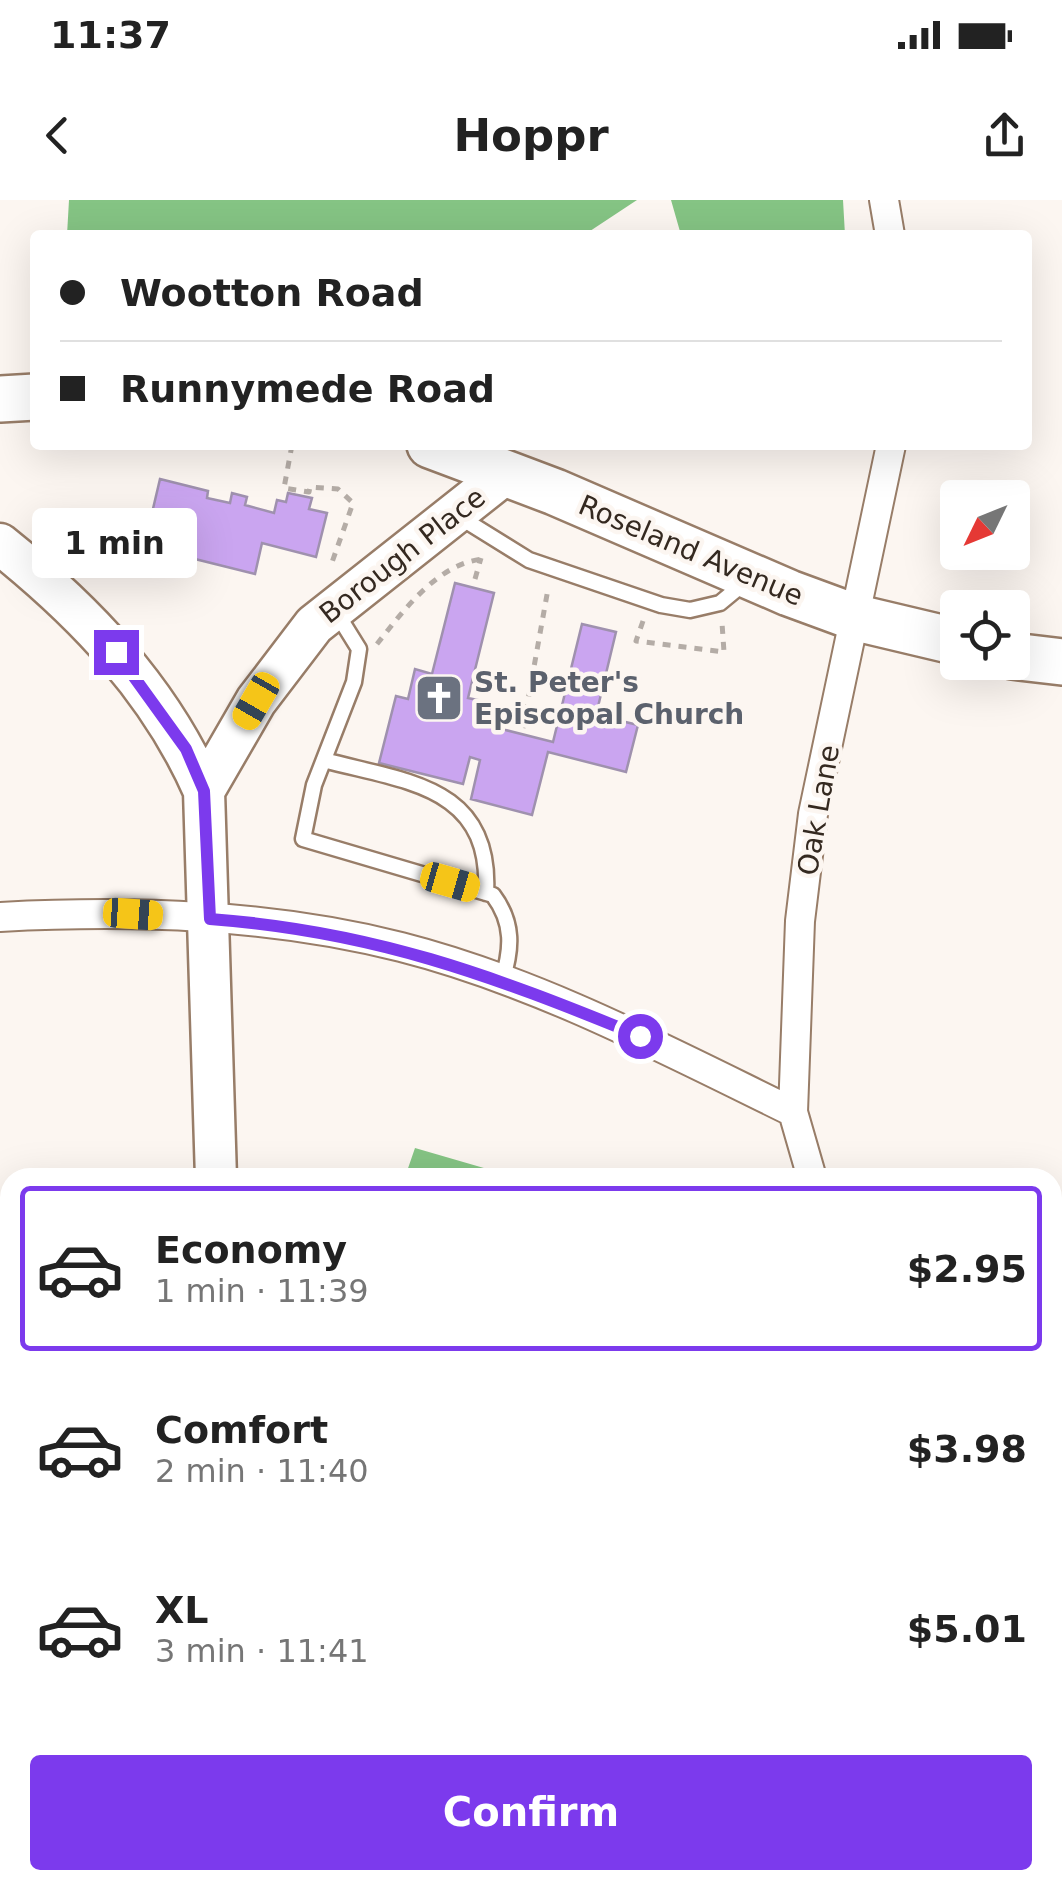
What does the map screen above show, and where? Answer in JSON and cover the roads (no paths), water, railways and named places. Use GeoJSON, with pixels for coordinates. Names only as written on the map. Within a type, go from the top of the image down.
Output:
{"type":"FeatureCollection","features":[{"type":"Feature","properties":{"kind":"main road"},"geometry":{"type":"LineString","coordinates":[[0,399],[30,397]]}},
{"type":"Feature","properties":{"kind":"main road","name":"Roseland Avenue"},"geometry":{"type":"LineString","coordinates":[[443,450],[505,474],[736,590],[940,638]]}},
{"type":"Feature","properties":{"kind":"main road"},"geometry":{"type":"LineString","coordinates":[[1030,658],[1062,662]]}},
{"type":"Feature","properties":{"kind":"street"},"geometry":{"type":"LineString","coordinates":[[884,200],[889,230]]}},
{"type":"Feature","properties":{"kind":"street","name":"Oak Lane"},"geometry":{"type":"LineString","coordinates":[[809,1168],[792,1112],[800,921],[813,814],[889,450]]}},
{"type":"Feature","properties":{"kind":"street","name":"Borough Place"},"geometry":{"type":"LineString","coordinates":[[204,791],[284,658],[337,604],[505,474]]}},
{"type":"Feature","properties":{"kind":"street"},"geometry":{"type":"LineString","coordinates":[[0,544],[75,607],[116,652],[186,749],[204,791],[216,1168]]}},
{"type":"Feature","properties":{"kind":"street"},"geometry":{"type":"LineString","coordinates":[[0,917],[133,914],[273,923],[402,948],[640,1036],[792,1112]]}},
{"type":"Feature","properties":{"kind":"lane"},"geometry":{"type":"LineString","coordinates":[[452,513],[529,560],[568,577],[661,606],[690,610],[736,590]]}},
{"type":"Feature","properties":{"kind":"lane"},"geometry":{"type":"LineString","coordinates":[[337,604],[359,649],[303,839],[493,894],[508,914],[511,953],[502,982]]}},
{"type":"Feature","properties":{"kind":"lane"},"geometry":{"type":"LineString","coordinates":[[324,760],[440,792],[457,806],[488,856],[486,893]]}},
{"type":"Feature","properties":{"kind":"place","name":"St. Peter's Episcopal Church"},"geometry":{"type":"Point","coordinates":[439,698]}}]}
